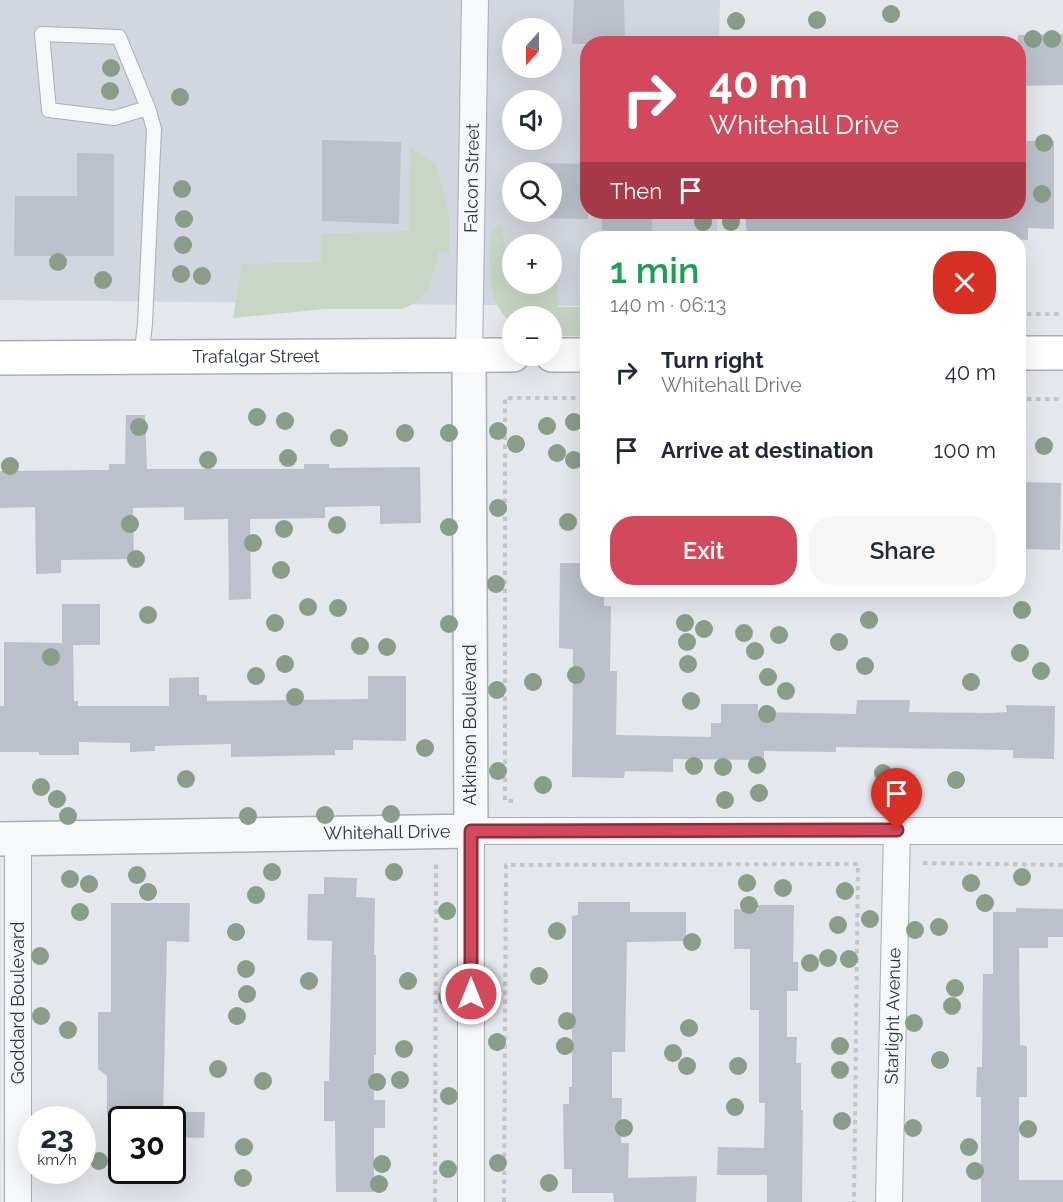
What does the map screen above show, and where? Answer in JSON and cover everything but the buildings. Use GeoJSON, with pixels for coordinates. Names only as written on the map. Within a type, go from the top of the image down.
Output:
{"type":"FeatureCollection","features":[{"type":"Feature","properties":{"kind":"main road"},"geometry":{"type":"LineString","coordinates":[[1026,353],[1063,353]]}},
{"type":"Feature","properties":{"kind":"main road","name":"Trafalgar Street"},"geometry":{"type":"LineString","coordinates":[[0,358],[502,355]]}},
{"type":"Feature","properties":{"kind":"main road"},"geometry":{"type":"LineString","coordinates":[[562,355],[580,355]]}},
{"type":"Feature","properties":{"kind":"street","name":"Falcon Street"},"geometry":{"type":"LineString","coordinates":[[469,355],[475,0]]}},
{"type":"Feature","properties":{"kind":"street","name":"Atkinson Boulevard"},"geometry":{"type":"LineString","coordinates":[[469,355],[471,1202]]}},
{"type":"Feature","properties":{"kind":"street","name":"Starlight Avenue"},"geometry":{"type":"LineString","coordinates":[[889,1202],[897,830]]}},
{"type":"Feature","properties":{"kind":"street","name":"Whitehall Drive"},"geometry":{"type":"LineString","coordinates":[[9,839],[471,831],[1063,831]]}},
{"type":"Feature","properties":{"kind":"street","name":"Goddard Boulevard"},"geometry":{"type":"LineString","coordinates":[[9,839],[18,1202]]}},
{"type":"Feature","properties":{"kind":"lane"},"geometry":{"type":"LineString","coordinates":[[141,358],[145,324],[154,129],[148,108],[119,37],[42,34],[49,110],[114,118],[148,108]]}},
{"type":"Feature","properties":{"kind":"path"},"geometry":{"type":"LineString","coordinates":[[1026,314],[1063,314]]}},
{"type":"Feature","properties":{"kind":"path"},"geometry":{"type":"LineString","coordinates":[[505,801],[505,398],[580,398]]}},
{"type":"Feature","properties":{"kind":"path"},"geometry":{"type":"LineString","coordinates":[[1026,399],[1063,399]]}},
{"type":"Feature","properties":{"kind":"path"},"geometry":{"type":"LineString","coordinates":[[435,1202],[436,861]]}},
{"type":"Feature","properties":{"kind":"path"},"geometry":{"type":"LineString","coordinates":[[922,863],[1063,865]]}},
{"type":"Feature","properties":{"kind":"path"},"geometry":{"type":"LineString","coordinates":[[504,1202],[506,865],[858,864],[854,1202]]}},
{"type":"Feature","properties":{"kind":"shaded area"},"geometry":{"type":"Polygon","coordinates":[[[0,0],[720,0],[719,36],[580,36],[580,219],[717,219],[717,231],[580,231],[580,306],[0,300],[0,0]]]}},
{"type":"Feature","properties":{"kind":"green space"},"geometry":{"type":"Polygon","coordinates":[[[410,148],[436,164],[449,214],[449,253],[439,252],[428,290],[415,303],[402,309],[325,309],[233,318],[242,264],[322,262],[321,234],[409,231],[410,148]]]}},
{"type":"Feature","properties":{"kind":"green space"},"geometry":{"type":"Polygon","coordinates":[[[501,224],[502,294],[558,294],[558,306],[502,306],[502,312],[493,293],[490,269],[490,231],[501,224]]]}},
{"type":"Feature","properties":{"kind":"green space"},"geometry":{"type":"Polygon","coordinates":[[[562,307],[580,307],[580,336],[562,336],[562,307]]]}},
{"type":"Feature","properties":{"kind":"route"},"geometry":{"type":"LineString","coordinates":[[471,994],[471,831],[897,830]]}}]}
